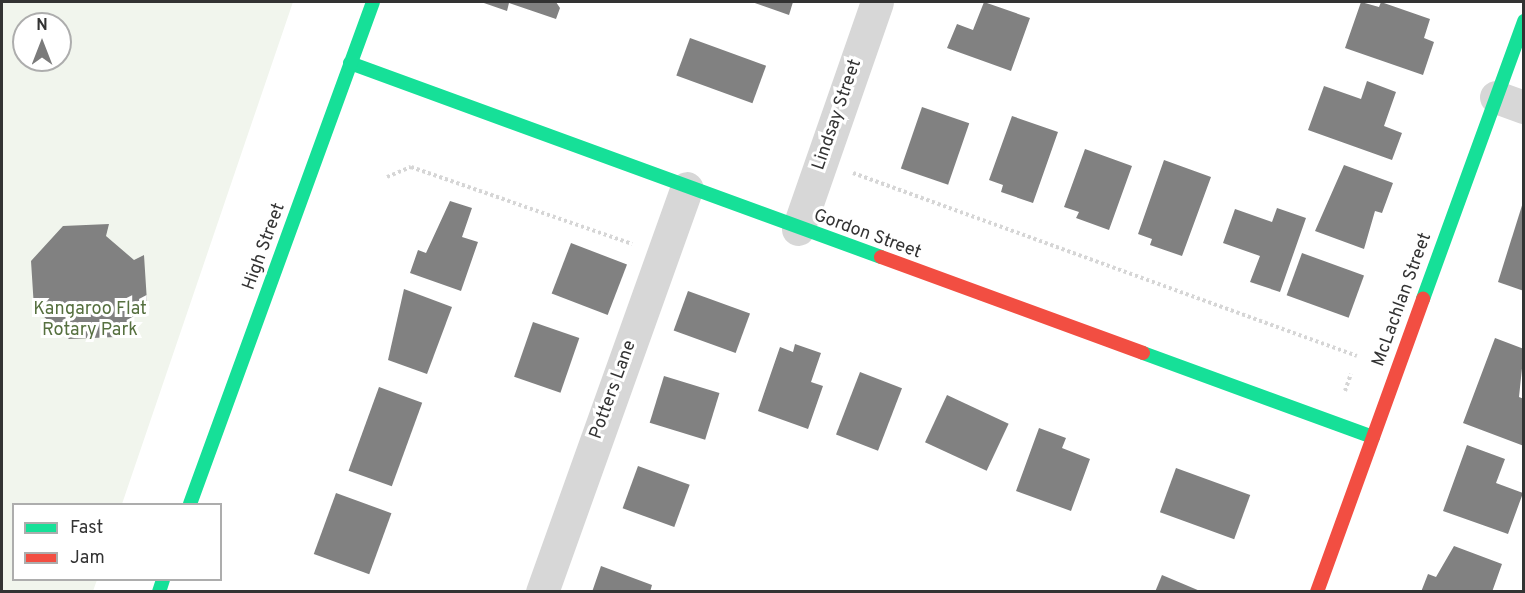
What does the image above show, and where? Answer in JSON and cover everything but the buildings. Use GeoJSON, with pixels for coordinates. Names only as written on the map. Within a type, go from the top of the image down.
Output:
{"type":"FeatureCollection","features":[{"type":"Feature","properties":{"kind":"main road","name":"High Street"},"geometry":{"type":"LineString","coordinates":[[190,503],[373,2]]}},
{"type":"Feature","properties":{"kind":"main road","name":"McLachlan Street"},"geometry":{"type":"LineString","coordinates":[[1317,591],[1373,437],[1510,102],[1524,21]]}},
{"type":"Feature","properties":{"kind":"main road","name":"Gordon Street"},"geometry":{"type":"LineString","coordinates":[[350,63],[798,229],[1373,437]]}},
{"type":"Feature","properties":{"kind":"street","name":"Lindsay Street"},"geometry":{"type":"LineString","coordinates":[[798,229],[878,2]]}},
{"type":"Feature","properties":{"kind":"street","name":"Potters Lane"},"geometry":{"type":"LineString","coordinates":[[542,591],[687,188]]}},
{"type":"Feature","properties":{"kind":"path"},"geometry":{"type":"LineString","coordinates":[[387,177],[411,167],[639,247]]}},
{"type":"Feature","properties":{"kind":"path"},"geometry":{"type":"LineString","coordinates":[[846,171],[1357,356]]}},
{"type":"Feature","properties":{"kind":"green space","name":"Kangaroo Flat Rotary Park"},"geometry":{"type":"Polygon","coordinates":[[[2,2],[293,2],[122,503],[12,503],[12,581],[97,581],[93,591],[2,591],[2,2]]]}},
{"type":"Feature","properties":{"kind":"traffic: fast"},"geometry":{"type":"LineString","coordinates":[[190,503],[373,2]]}},
{"type":"Feature","properties":{"kind":"traffic: fast"},"geometry":{"type":"LineString","coordinates":[[1423,299],[1524,21]]}},
{"type":"Feature","properties":{"kind":"traffic: fast"},"geometry":{"type":"LineString","coordinates":[[350,63],[881,257]]}},
{"type":"Feature","properties":{"kind":"traffic: fast"},"geometry":{"type":"LineString","coordinates":[[1143,353],[1373,437]]}},
{"type":"Feature","properties":{"kind":"traffic: fast"},"geometry":{"type":"LineString","coordinates":[[159,592],[163,581]]}},
{"type":"Feature","properties":{"kind":"traffic: jam"},"geometry":{"type":"LineString","coordinates":[[881,257],[1143,353]]}},
{"type":"Feature","properties":{"kind":"traffic: jam"},"geometry":{"type":"LineString","coordinates":[[1317,592],[1423,299]]}}]}
